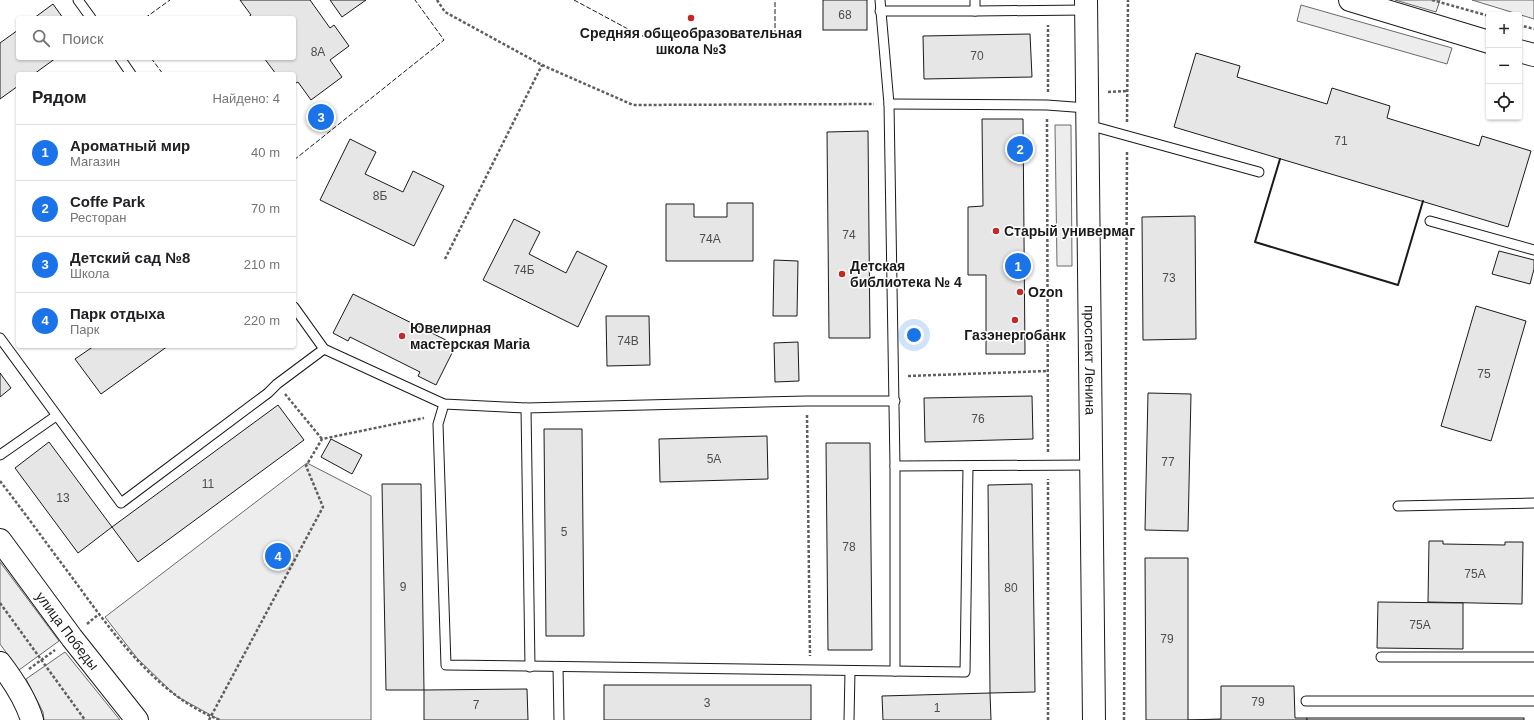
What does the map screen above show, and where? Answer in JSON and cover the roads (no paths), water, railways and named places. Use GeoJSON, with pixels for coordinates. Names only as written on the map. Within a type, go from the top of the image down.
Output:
{"type":"FeatureCollection","features":[{"type":"Feature","properties":{"kind":"main road"},"geometry":{"type":"LineString","coordinates":[[1350,0],[1486,41]]}},
{"type":"Feature","properties":{"kind":"main road","name":"проспект Ленина"},"geometry":{"type":"LineString","coordinates":[[1086,5],[1094,720]]}},
{"type":"Feature","properties":{"kind":"main road"},"geometry":{"type":"LineString","coordinates":[[1522,52],[1534,55]]}},
{"type":"Feature","properties":{"kind":"main road","name":"улица Победы"},"geometry":{"type":"LineString","coordinates":[[0,540],[72,638],[137,720]]}},
{"type":"Feature","properties":{"kind":"main road"},"geometry":{"type":"LineString","coordinates":[[0,663],[13,680],[30,711],[32,720]]}},
{"type":"Feature","properties":{"kind":"lane"},"geometry":{"type":"LineString","coordinates":[[78,0],[90,16]]}},
{"type":"Feature","properties":{"kind":"lane"},"geometry":{"type":"LineString","coordinates":[[880,0],[889,104],[895,401],[895,671]]}},
{"type":"Feature","properties":{"kind":"lane"},"geometry":{"type":"LineString","coordinates":[[975,0],[975,11]]}},
{"type":"Feature","properties":{"kind":"lane"},"geometry":{"type":"LineString","coordinates":[[880,12],[1048,10],[1086,5]]}},
{"type":"Feature","properties":{"kind":"lane"},"geometry":{"type":"LineString","coordinates":[[121,60],[130,72]]}},
{"type":"Feature","properties":{"kind":"lane"},"geometry":{"type":"LineString","coordinates":[[889,104],[1047,105],[1088,116],[1127,135],[1259,172]]}},
{"type":"Feature","properties":{"kind":"lane"},"geometry":{"type":"LineString","coordinates":[[1430,221],[1534,250]]}},
{"type":"Feature","properties":{"kind":"lane"},"geometry":{"type":"LineString","coordinates":[[296,310],[324,349],[444,404],[526,408],[808,401],[895,401]]}},
{"type":"Feature","properties":{"kind":"lane"},"geometry":{"type":"LineString","coordinates":[[0,338],[121,503],[268,393],[277,384],[324,349]]}},
{"type":"Feature","properties":{"kind":"lane"},"geometry":{"type":"LineString","coordinates":[[444,404],[438,424],[446,665],[964,672],[968,466]]}},
{"type":"Feature","properties":{"kind":"lane"},"geometry":{"type":"LineString","coordinates":[[526,408],[530,667]]}},
{"type":"Feature","properties":{"kind":"lane"},"geometry":{"type":"LineString","coordinates":[[0,455],[56,416]]}},
{"type":"Feature","properties":{"kind":"lane"},"geometry":{"type":"LineString","coordinates":[[895,466],[1092,465]]}},
{"type":"Feature","properties":{"kind":"lane"},"geometry":{"type":"LineString","coordinates":[[1398,506],[1534,503]]}},
{"type":"Feature","properties":{"kind":"lane"},"geometry":{"type":"LineString","coordinates":[[1381,657],[1534,657]]}},
{"type":"Feature","properties":{"kind":"lane"},"geometry":{"type":"LineString","coordinates":[[558,667],[559,720]]}},
{"type":"Feature","properties":{"kind":"lane"},"geometry":{"type":"LineString","coordinates":[[849,720],[850,671]]}},
{"type":"Feature","properties":{"kind":"lane"},"geometry":{"type":"LineString","coordinates":[[1306,701],[1534,701]]}},
{"type":"Feature","properties":{"kind":"place","name":"Средняя общеобразовательная школа №3"},"geometry":{"type":"Point","coordinates":[691,18]}},
{"type":"Feature","properties":{"kind":"place","name":"Детский сад №8"},"geometry":{"type":"Point","coordinates":[321,117]}},
{"type":"Feature","properties":{"kind":"place","name":"Coffe Park"},"geometry":{"type":"Point","coordinates":[1020,149]}},
{"type":"Feature","properties":{"kind":"place","name":"Старый универмаг"},"geometry":{"type":"Point","coordinates":[996,231]}},
{"type":"Feature","properties":{"kind":"place","name":"Ароматный мир"},"geometry":{"type":"Point","coordinates":[1018,266]}},
{"type":"Feature","properties":{"kind":"place","name":"Детская библиотека № 4"},"geometry":{"type":"Point","coordinates":[842,274]}},
{"type":"Feature","properties":{"kind":"place","name":"Ozon"},"geometry":{"type":"Point","coordinates":[1020,292]}},
{"type":"Feature","properties":{"kind":"place","name":"Газэнергобанк"},"geometry":{"type":"Point","coordinates":[1015,320]}},
{"type":"Feature","properties":{"kind":"place","name":"Ювелирная мастерская Maria"},"geometry":{"type":"Point","coordinates":[402,336]}},
{"type":"Feature","properties":{"kind":"place","name":"Парк отдыха"},"geometry":{"type":"Point","coordinates":[278,556]}}]}
